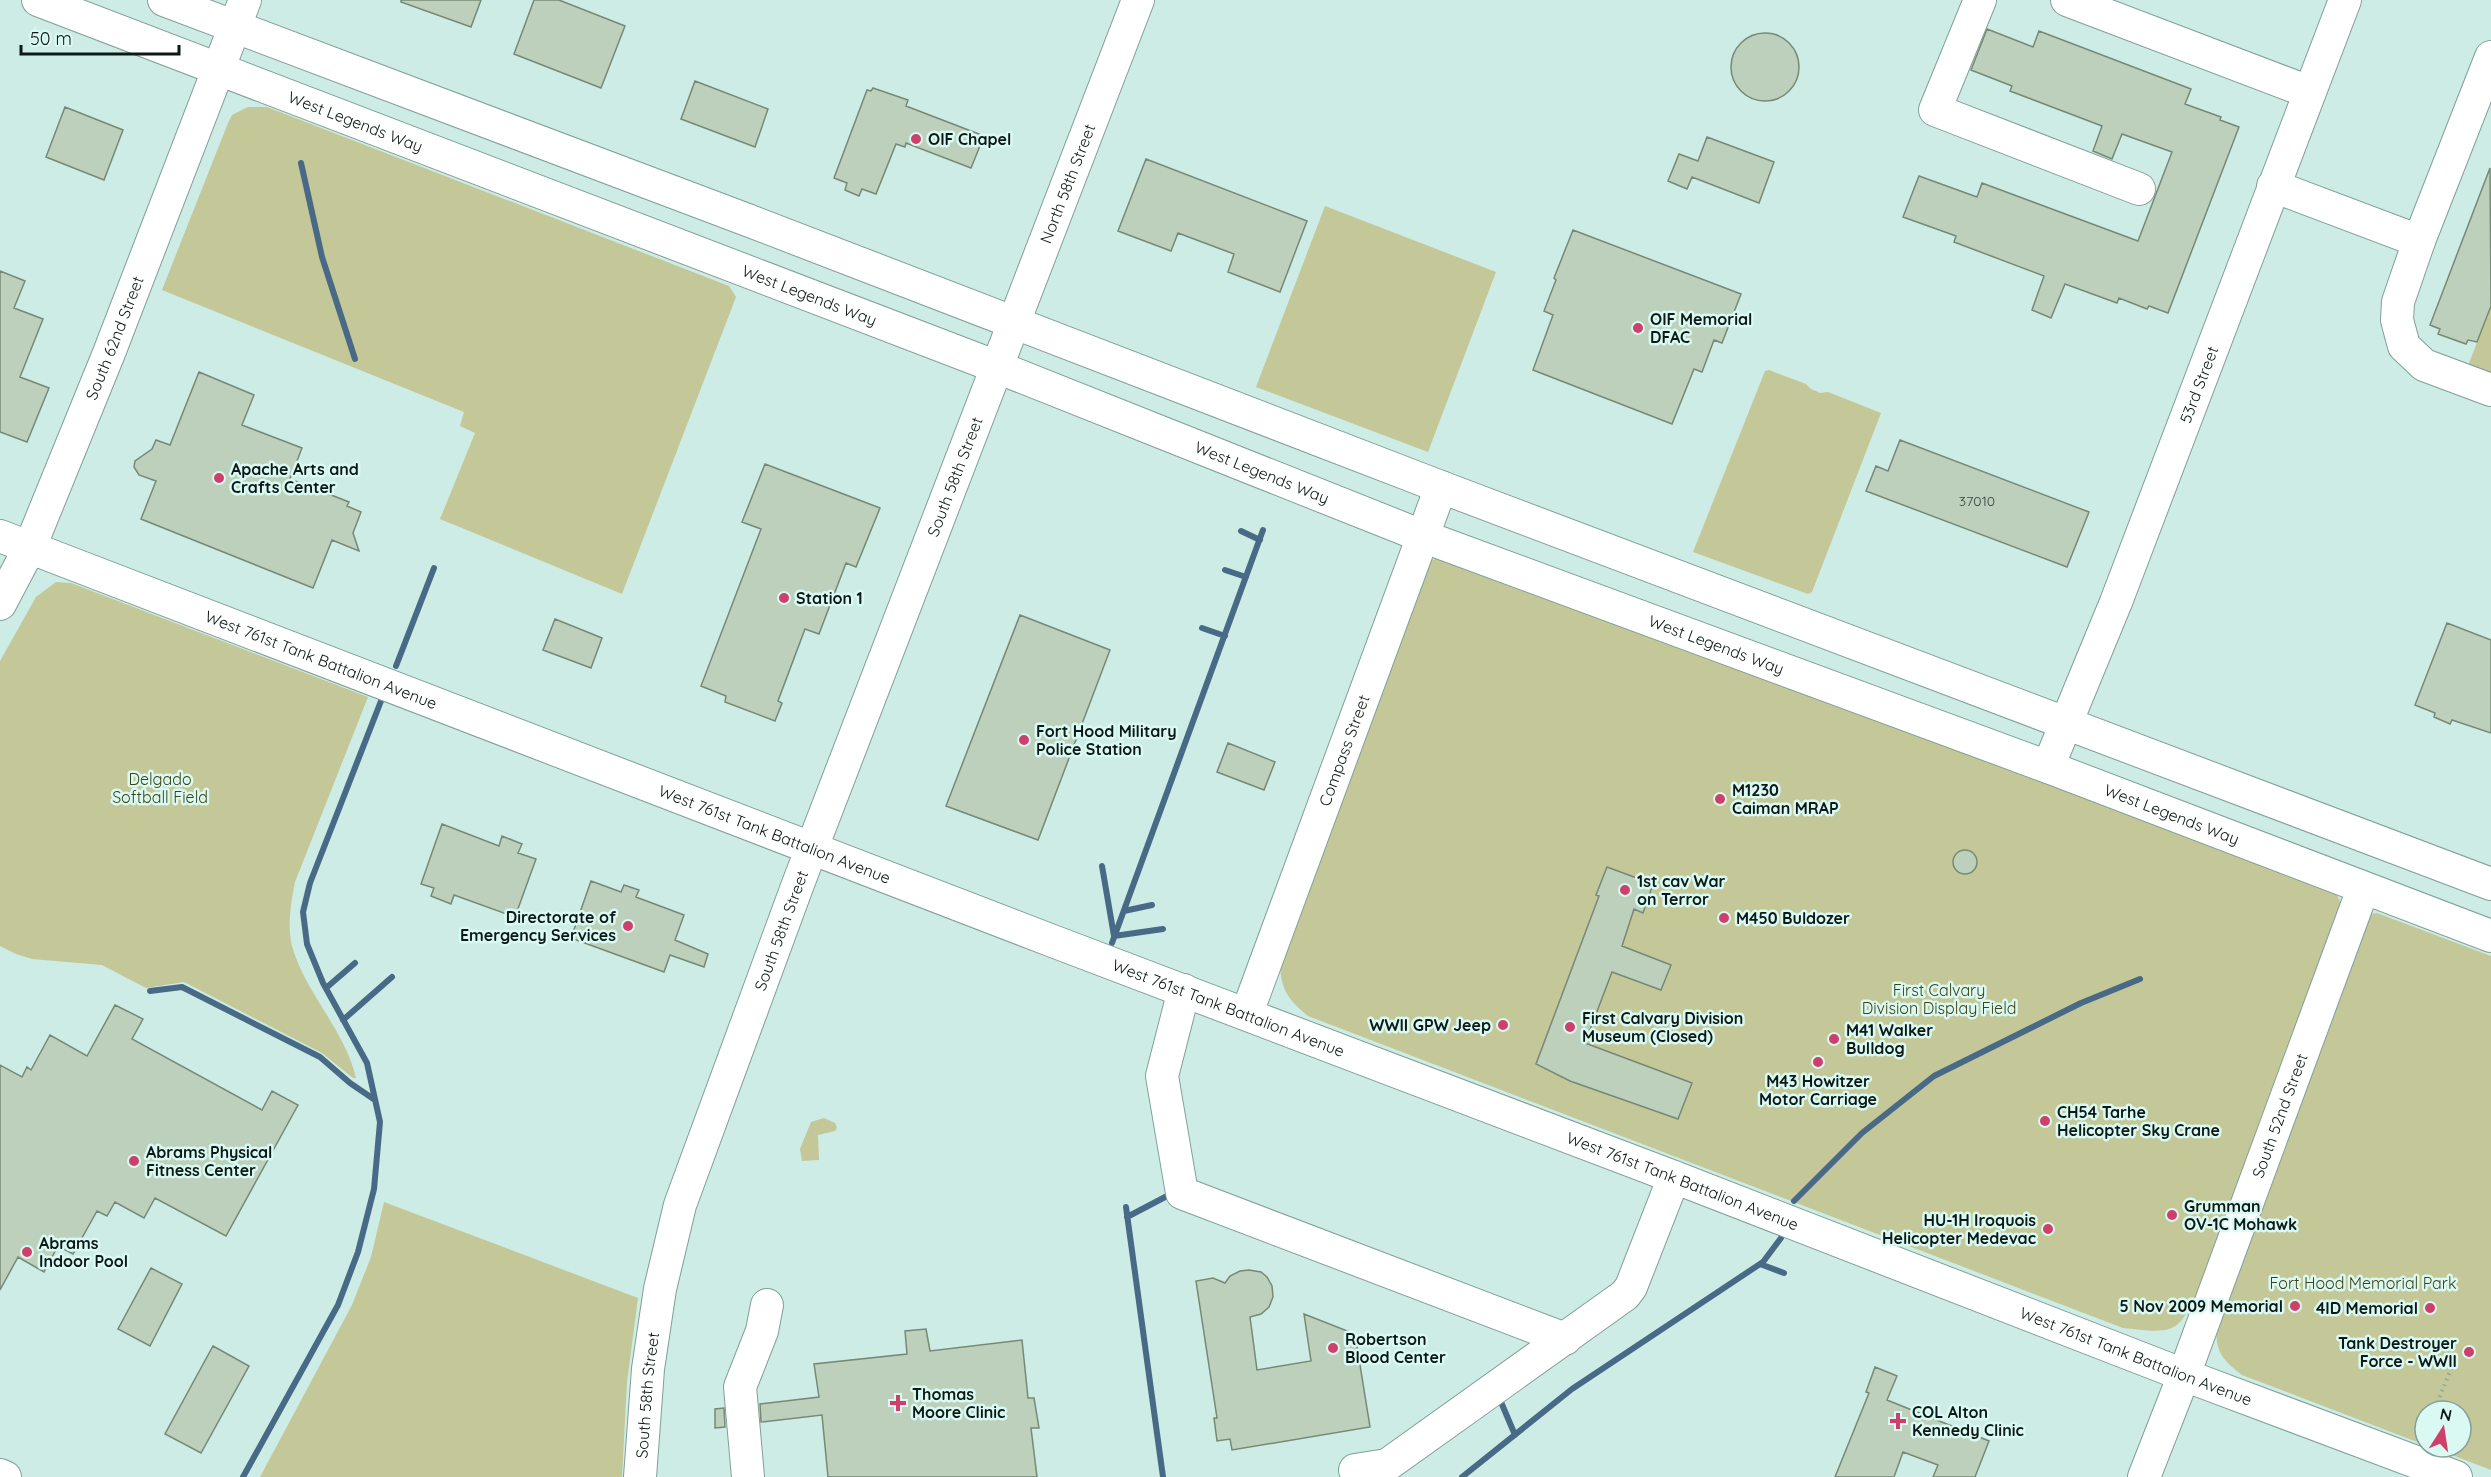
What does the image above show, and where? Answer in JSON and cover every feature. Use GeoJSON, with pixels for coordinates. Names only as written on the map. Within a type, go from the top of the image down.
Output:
{"type":"FeatureCollection","features":[{"type":"Feature","properties":{"kind":"street","name":"West Legends Way"},"geometry":{"type":"LineString","coordinates":[[38,0],[997,367],[1422,536],[2048,767],[2491,936]]}},
{"type":"Feature","properties":{"kind":"street"},"geometry":{"type":"LineString","coordinates":[[164,0],[240,14],[1014,322],[1441,487],[2491,884]]}},
{"type":"Feature","properties":{"kind":"street","name":"North 58th Street"},"geometry":{"type":"LineString","coordinates":[[997,367],[1138,0]]}},
{"type":"Feature","properties":{"kind":"street"},"geometry":{"type":"LineString","coordinates":[[1980,0],[1935,110],[2139,189]]}},
{"type":"Feature","properties":{"kind":"street"},"geometry":{"type":"LineString","coordinates":[[2067,0],[2309,92]]}},
{"type":"Feature","properties":{"kind":"street","name":"53rd Street"},"geometry":{"type":"LineString","coordinates":[[2048,767],[2067,724],[2195,394],[2345,0]]}},
{"type":"Feature","properties":{"kind":"street","name":"South 62nd Street"},"geometry":{"type":"LineString","coordinates":[[0,604],[30,547],[109,354],[240,14]]}},
{"type":"Feature","properties":{"kind":"street"},"geometry":{"type":"LineString","coordinates":[[2491,57],[2419,241],[2398,302],[2397,320],[2404,346],[2424,365],[2491,390]]}},
{"type":"Feature","properties":{"kind":"street"},"geometry":{"type":"LineString","coordinates":[[2273,186],[2419,241]]}},
{"type":"Feature","properties":{"kind":"street","name":"South 58th Street"},"geometry":{"type":"LineString","coordinates":[[640,1477],[648,1369],[660,1289],[680,1206],[729,1067],[997,367]]}},
{"type":"Feature","properties":{"kind":"street","name":"Compass Street"},"geometry":{"type":"LineString","coordinates":[[1247,1013],[1441,487]]}},
{"type":"Feature","properties":{"kind":"street","name":"West 761st Tank Battalion Avenue"},"geometry":{"type":"LineString","coordinates":[[0,536],[1674,1177],[2184,1375],[2456,1477]]}},
{"type":"Feature","properties":{"kind":"street","name":"South 52nd Street"},"geometry":{"type":"LineString","coordinates":[[2144,1477],[2184,1375],[2363,889]]}},
{"type":"Feature","properties":{"kind":"street"},"geometry":{"type":"LineString","coordinates":[[1184,990],[1162,1076],[1182,1193],[1565,1339]]}},
{"type":"Feature","properties":{"kind":"street"},"geometry":{"type":"LineString","coordinates":[[1355,1470],[1387,1465],[1625,1296],[1631,1287],[1674,1177]]}},
{"type":"Feature","properties":{"kind":"street"},"geometry":{"type":"LineString","coordinates":[[748,1477],[740,1387],[762,1331],[767,1305]]}},
{"type":"Feature","properties":{"kind":"street"},"geometry":{"type":"LineString","coordinates":[[0,1475],[4,1477]]}},
{"type":"Feature","properties":{"kind":"path"},"geometry":{"type":"LineString","coordinates":[[2440,1399],[2456,1357]]}},
{"type":"Feature","properties":{"kind":"green space"},"geometry":{"type":"Polygon","coordinates":[[[248,107],[267,107],[729,286],[736,297],[622,594],[440,519],[475,433],[460,426],[464,412],[162,290],[228,123],[232,115],[248,107]]]}},
{"type":"Feature","properties":{"kind":"green space"},"geometry":{"type":"Polygon","coordinates":[[[1325,206],[1496,272],[1428,452],[1256,387],[1325,206]]]}},
{"type":"Feature","properties":{"kind":"green space"},"geometry":{"type":"Polygon","coordinates":[[[2491,306],[2491,381],[2466,371],[2491,306]]]}},
{"type":"Feature","properties":{"kind":"green space"},"geometry":{"type":"Polygon","coordinates":[[[1769,370],[1806,384],[1820,393],[1828,392],[1881,413],[1812,592],[1808,594],[1693,552],[1765,371],[1769,370]]]}},
{"type":"Feature","properties":{"kind":"green space","name":"First Calvary Division Display Field"},"geometry":{"type":"Polygon","coordinates":[[[1448,555],[2336,893],[2344,909],[2200,1286],[2180,1322],[2165,1330],[2123,1328],[1308,1016],[1294,1003],[1285,991],[1280,957],[1423,572],[1432,560],[1448,555]]]}},
{"type":"Feature","properties":{"kind":"green space","name":"Delgado Softball Field"},"geometry":{"type":"Polygon","coordinates":[[[56,582],[71,583],[368,697],[295,882],[290,922],[292,946],[298,963],[343,1044],[356,1078],[322,1053],[184,982],[146,988],[102,965],[32,959],[0,946],[0,661],[36,597],[56,582]]]}},
{"type":"Feature","properties":{"kind":"green space","name":"Fort Hood Memorial Park"},"geometry":{"type":"Polygon","coordinates":[[[2377,913],[2491,956],[2491,1470],[2462,1459],[2473,1459],[2473,1399],[2413,1399],[2413,1440],[2242,1375],[2228,1363],[2218,1347],[2216,1322],[2370,914],[2377,913]]]}},
{"type":"Feature","properties":{"kind":"green space"},"geometry":{"type":"Polygon","coordinates":[[[824,1118],[835,1123],[837,1128],[835,1131],[818,1135],[819,1160],[802,1161],[800,1149],[811,1122],[824,1118]]]}},
{"type":"Feature","properties":{"kind":"green space"},"geometry":{"type":"Polygon","coordinates":[[[384,1202],[638,1298],[627,1382],[622,1477],[260,1477],[352,1305],[371,1257],[384,1202]]]}},
{"type":"Feature","properties":{"kind":"building"},"geometry":{"type":"Polygon","coordinates":[[[401,0],[481,0],[471,27],[401,2],[401,0]]]}},
{"type":"Feature","properties":{"kind":"building"},"geometry":{"type":"Polygon","coordinates":[[[534,0],[559,0],[625,26],[601,88],[514,54],[534,0]]]}},
{"type":"Feature","properties":{"kind":"building"},"geometry":{"type":"Polygon","coordinates":[[[1987,29],[2033,47],[2039,31],[2191,89],[2185,104],[2221,117],[2220,120],[2239,127],[2168,313],[2149,306],[2147,309],[2119,298],[2117,303],[2065,284],[2051,318],[2032,310],[2044,276],[1954,242],[1956,236],[1903,217],[1919,176],[1977,197],[1982,183],[2138,241],[2172,152],[2122,134],[2112,159],[2093,151],[2102,126],[2010,91],[2012,86],[1971,70],[1987,29]]]}},
{"type":"Feature","properties":{"kind":"building"},"geometry":{"type":"Polygon","coordinates":[[[1758,33],[1772,33],[1784,38],[1794,48],[1799,67],[1794,86],[1784,96],[1772,101],[1758,101],[1746,96],[1736,86],[1731,74],[1731,60],[1736,48],[1746,38],[1758,33]]]}},
{"type":"Feature","properties":{"kind":"building"},"geometry":{"type":"Polygon","coordinates":[[[695,81],[768,109],[755,147],[681,119],[695,81]]]}},
{"type":"Feature","properties":{"kind":"building","name":"OIF Chapel"},"geometry":{"type":"Polygon","coordinates":[[[873,88],[908,100],[906,106],[984,136],[971,168],[906,143],[905,147],[896,144],[876,194],[862,189],[859,196],[845,190],[847,183],[834,178],[867,90],[871,91],[873,88]]]}},
{"type":"Feature","properties":{"kind":"building"},"geometry":{"type":"Polygon","coordinates":[[[65,107],[123,130],[104,180],[46,157],[65,107]]]}},
{"type":"Feature","properties":{"kind":"building"},"geometry":{"type":"Polygon","coordinates":[[[1707,137],[1774,162],[1759,203],[1692,177],[1687,189],[1668,181],[1679,154],[1698,161],[1707,137]]]}},
{"type":"Feature","properties":{"kind":"building"},"geometry":{"type":"Polygon","coordinates":[[[1146,159],[1307,221],[1280,292],[1228,272],[1234,254],[1178,233],[1171,251],[1118,231],[1146,159]]]}},
{"type":"Feature","properties":{"kind":"building"},"geometry":{"type":"Polygon","coordinates":[[[2490,168],[2491,306],[2477,342],[2468,340],[2466,344],[2438,334],[2440,329],[2430,325],[2490,168]]]}},
{"type":"Feature","properties":{"kind":"building","name":"OIF Memorial DFAC"},"geometry":{"type":"Polygon","coordinates":[[[1573,230],[1741,294],[1722,343],[1714,340],[1702,372],[1694,369],[1672,424],[1533,370],[1553,315],[1544,311],[1573,230]]]}},
{"type":"Feature","properties":{"kind":"building"},"geometry":{"type":"Polygon","coordinates":[[[0,271],[25,281],[14,308],[43,319],[20,377],[49,388],[27,442],[0,432],[0,271]]]}},
{"type":"Feature","properties":{"kind":"building","name":"Apache Arts and Crafts Center"},"geometry":{"type":"Polygon","coordinates":[[[199,372],[254,395],[242,425],[302,448],[290,479],[349,502],[347,506],[361,512],[353,533],[359,551],[332,540],[313,588],[141,519],[156,481],[139,475],[134,467],[135,461],[152,449],[156,440],[170,445],[199,372]]]}},
{"type":"Feature","properties":{"kind":"building"},"geometry":{"type":"Polygon","coordinates":[[[1900,440],[2089,512],[2067,567],[1866,491],[1876,466],[1888,471],[1900,440]]]}},
{"type":"Feature","properties":{"kind":"building","name":"Station 1"},"geometry":{"type":"Polygon","coordinates":[[[765,464],[880,508],[856,567],[846,563],[819,634],[805,629],[778,701],[782,703],[775,721],[725,702],[726,696],[701,686],[761,529],[742,522],[765,464]]]}},
{"type":"Feature","properties":{"kind":"building","name":"Fort Hood Military Police Station"},"geometry":{"type":"Polygon","coordinates":[[[1020,615],[1110,650],[1038,840],[946,806],[1020,615]]]}},
{"type":"Feature","properties":{"kind":"building"},"geometry":{"type":"Polygon","coordinates":[[[555,619],[602,638],[591,668],[543,650],[555,619]]]}},
{"type":"Feature","properties":{"kind":"building"},"geometry":{"type":"Polygon","coordinates":[[[2447,623],[2491,640],[2491,733],[2452,720],[2450,724],[2434,717],[2435,713],[2415,705],[2447,623]]]}},
{"type":"Feature","properties":{"kind":"building"},"geometry":{"type":"Polygon","coordinates":[[[1228,743],[1275,762],[1264,790],[1217,772],[1228,743]]]}},
{"type":"Feature","properties":{"kind":"building"},"geometry":{"type":"Polygon","coordinates":[[[442,824],[499,846],[502,836],[522,844],[518,853],[536,859],[515,917],[454,895],[451,904],[431,896],[434,888],[421,884],[442,824]]]}},
{"type":"Feature","properties":{"kind":"building"},"geometry":{"type":"Polygon","coordinates":[[[1965,850],[1973,854],[1977,862],[1973,870],[1965,874],[1957,870],[1953,862],[1957,854],[1965,850]]]}},
{"type":"Feature","properties":{"kind":"building"},"geometry":{"type":"Polygon","coordinates":[[[1607,867],[1653,884],[1643,913],[1634,909],[1622,946],[1671,965],[1661,990],[1612,972],[1585,1043],[1692,1083],[1678,1119],[1570,1081],[1536,1064],[1599,896],[1596,895],[1607,867]]]}},
{"type":"Feature","properties":{"kind":"building","name":"Directorate of Emergency Services"},"geometry":{"type":"Polygon","coordinates":[[[591,881],[621,892],[624,885],[639,890],[636,897],[684,915],[675,940],[708,954],[704,967],[670,955],[664,972],[571,938],[591,881]]]}},
{"type":"Feature","properties":{"kind":"building","name":"Abrams Physical Fitness Center"},"geometry":{"type":"Polygon","coordinates":[[[115,1005],[143,1019],[132,1039],[262,1110],[272,1091],[298,1105],[226,1236],[155,1198],[144,1218],[115,1202],[107,1216],[97,1211],[73,1254],[58,1246],[44,1272],[18,1257],[0,1290],[0,1065],[22,1077],[27,1067],[31,1070],[50,1035],[87,1056],[115,1005]]]}},
{"type":"Feature","properties":{"kind":"building"},"geometry":{"type":"Polygon","coordinates":[[[151,1268],[182,1284],[150,1346],[118,1329],[151,1268]]]}},
{"type":"Feature","properties":{"kind":"building","name":"Robertson Blood Center"},"geometry":{"type":"Polygon","coordinates":[[[1249,1270],[1261,1272],[1267,1277],[1272,1286],[1273,1297],[1269,1307],[1261,1314],[1250,1317],[1257,1370],[1311,1361],[1304,1314],[1355,1334],[1370,1427],[1232,1450],[1230,1439],[1217,1441],[1214,1418],[1217,1418],[1196,1281],[1213,1278],[1225,1283],[1230,1276],[1249,1270]]]}},
{"type":"Feature","properties":{"kind":"building","name":"Thomas Moore Clinic"},"geometry":{"type":"Polygon","coordinates":[[[926,1329],[930,1351],[1022,1340],[1028,1398],[1034,1398],[1039,1428],[1031,1428],[1037,1477],[828,1477],[822,1415],[761,1422],[760,1404],[819,1397],[814,1364],[907,1354],[905,1331],[926,1329]]]}},
{"type":"Feature","properties":{"kind":"building"},"geometry":{"type":"Polygon","coordinates":[[[213,1346],[249,1366],[201,1453],[165,1434],[213,1346]]]}},
{"type":"Feature","properties":{"kind":"building","name":"COL Alton Kennedy Clinic"},"geometry":{"type":"Polygon","coordinates":[[[1875,1367],[1897,1376],[1887,1400],[1989,1441],[1975,1477],[1933,1477],[1938,1465],[1903,1452],[1894,1477],[1835,1477],[1869,1393],[1866,1392],[1875,1367]]]}},
{"type":"Feature","properties":{"kind":"building"},"geometry":{"type":"Polygon","coordinates":[[[724,1408],[725,1427],[715,1428],[715,1409],[724,1408]]]}},
{"type":"Feature","properties":{"kind":"waterway"},"geometry":{"type":"LineString","coordinates":[[301,163],[322,257],[355,359]]}},
{"type":"Feature","properties":{"kind":"waterway"},"geometry":{"type":"LineString","coordinates":[[1112,943],[1263,530]]}},
{"type":"Feature","properties":{"kind":"waterway"},"geometry":{"type":"LineString","coordinates":[[1241,531],[1260,540]]}},
{"type":"Feature","properties":{"kind":"waterway"},"geometry":{"type":"LineString","coordinates":[[396,666],[434,568]]}},
{"type":"Feature","properties":{"kind":"waterway"},"geometry":{"type":"LineString","coordinates":[[1225,570],[1246,577]]}},
{"type":"Feature","properties":{"kind":"waterway"},"geometry":{"type":"LineString","coordinates":[[1202,628],[1225,636]]}},
{"type":"Feature","properties":{"kind":"waterway"},"geometry":{"type":"LineString","coordinates":[[243,1477],[338,1305],[358,1252],[374,1189],[380,1122],[367,1063],[323,983],[307,944],[303,912],[310,883],[381,701]]}},
{"type":"Feature","properties":{"kind":"waterway"},"geometry":{"type":"LineString","coordinates":[[1102,866],[1114,936],[1163,929]]}},
{"type":"Feature","properties":{"kind":"waterway"},"geometry":{"type":"LineString","coordinates":[[1124,911],[1152,905]]}},
{"type":"Feature","properties":{"kind":"waterway"},"geometry":{"type":"LineString","coordinates":[[326,988],[355,963]]}},
{"type":"Feature","properties":{"kind":"waterway"},"geometry":{"type":"LineString","coordinates":[[343,1020],[392,977]]}},
{"type":"Feature","properties":{"kind":"waterway"},"geometry":{"type":"LineString","coordinates":[[1794,1201],[1862,1133],[1934,1076],[2081,1003],[2140,979]]}},
{"type":"Feature","properties":{"kind":"waterway"},"geometry":{"type":"LineString","coordinates":[[150,991],[182,987],[320,1057],[350,1083],[375,1100]]}},
{"type":"Feature","properties":{"kind":"waterway"},"geometry":{"type":"LineString","coordinates":[[1127,1217],[1169,1195]]}},
{"type":"Feature","properties":{"kind":"waterway"},"geometry":{"type":"LineString","coordinates":[[1126,1207],[1163,1477]]}},
{"type":"Feature","properties":{"kind":"waterway"},"geometry":{"type":"LineString","coordinates":[[1462,1477],[1572,1389],[1763,1262],[1781,1238]]}},
{"type":"Feature","properties":{"kind":"waterway"},"geometry":{"type":"LineString","coordinates":[[1760,1264],[1784,1273]]}},
{"type":"Feature","properties":{"kind":"waterway"},"geometry":{"type":"LineString","coordinates":[[1501,1402],[1515,1435]]}},
{"type":"Feature","properties":{"kind":"place","name":"OIF Chapel"},"geometry":{"type":"Point","coordinates":[916,139]}},
{"type":"Feature","properties":{"kind":"place","name":"OIF Memorial DFAC"},"geometry":{"type":"Point","coordinates":[1638,328]}},
{"type":"Feature","properties":{"kind":"place","name":"Apache Arts and Crafts Center"},"geometry":{"type":"Point","coordinates":[219,478]}},
{"type":"Feature","properties":{"kind":"place","name":"Station 1"},"geometry":{"type":"Point","coordinates":[784,598]}},
{"type":"Feature","properties":{"kind":"place","name":"Fort Hood Military Police Station"},"geometry":{"type":"Point","coordinates":[1024,740]}},
{"type":"Feature","properties":{"kind":"place","name":"M1230 Caiman MRAP"},"geometry":{"type":"Point","coordinates":[1720,799]}},
{"type":"Feature","properties":{"kind":"place","name":"1st cav War on Terror"},"geometry":{"type":"Point","coordinates":[1625,890]}},
{"type":"Feature","properties":{"kind":"place","name":"M450 Buldozer"},"geometry":{"type":"Point","coordinates":[1724,918]}},
{"type":"Feature","properties":{"kind":"place","name":"Directorate of Emergency Services"},"geometry":{"type":"Point","coordinates":[628,926]}},
{"type":"Feature","properties":{"kind":"place","name":"WWII GPW Jeep"},"geometry":{"type":"Point","coordinates":[1503,1025]}},
{"type":"Feature","properties":{"kind":"place","name":"First Calvary Division Museum (Closed)"},"geometry":{"type":"Point","coordinates":[1570,1027]}},
{"type":"Feature","properties":{"kind":"place","name":"M41 Walker Bulldog"},"geometry":{"type":"Point","coordinates":[1834,1039]}},
{"type":"Feature","properties":{"kind":"place","name":"M43 Howitzer Motor Carriage"},"geometry":{"type":"Point","coordinates":[1818,1062]}},
{"type":"Feature","properties":{"kind":"place","name":"CH54 Tarhe Helicopter Sky Crane"},"geometry":{"type":"Point","coordinates":[2045,1121]}},
{"type":"Feature","properties":{"kind":"place","name":"Abrams Physical Fitness Center"},"geometry":{"type":"Point","coordinates":[134,1161]}},
{"type":"Feature","properties":{"kind":"place","name":"Grumman OV-1C Mohawk"},"geometry":{"type":"Point","coordinates":[2172,1215]}},
{"type":"Feature","properties":{"kind":"place","name":"HU-1H Iroquois Helicopter Medevac"},"geometry":{"type":"Point","coordinates":[2048,1229]}},
{"type":"Feature","properties":{"kind":"place","name":"Abrams Indoor Pool"},"geometry":{"type":"Point","coordinates":[27,1252]}},
{"type":"Feature","properties":{"kind":"place","name":"5 Nov 2009 Memorial"},"geometry":{"type":"Point","coordinates":[2295,1306]}},
{"type":"Feature","properties":{"kind":"place","name":"4ID Memorial"},"geometry":{"type":"Point","coordinates":[2430,1308]}},
{"type":"Feature","properties":{"kind":"place","name":"Robertson Blood Center"},"geometry":{"type":"Point","coordinates":[1333,1348]}},
{"type":"Feature","properties":{"kind":"place","name":"Tank Destroyer Force - WWII"},"geometry":{"type":"Point","coordinates":[2469,1352]}},
{"type":"Feature","properties":{"kind":"place","name":"Thomas Moore Clinic"},"geometry":{"type":"Point","coordinates":[898,1403]}},
{"type":"Feature","properties":{"kind":"place","name":"COL Alton Kennedy Clinic"},"geometry":{"type":"Point","coordinates":[1898,1421]}}]}
